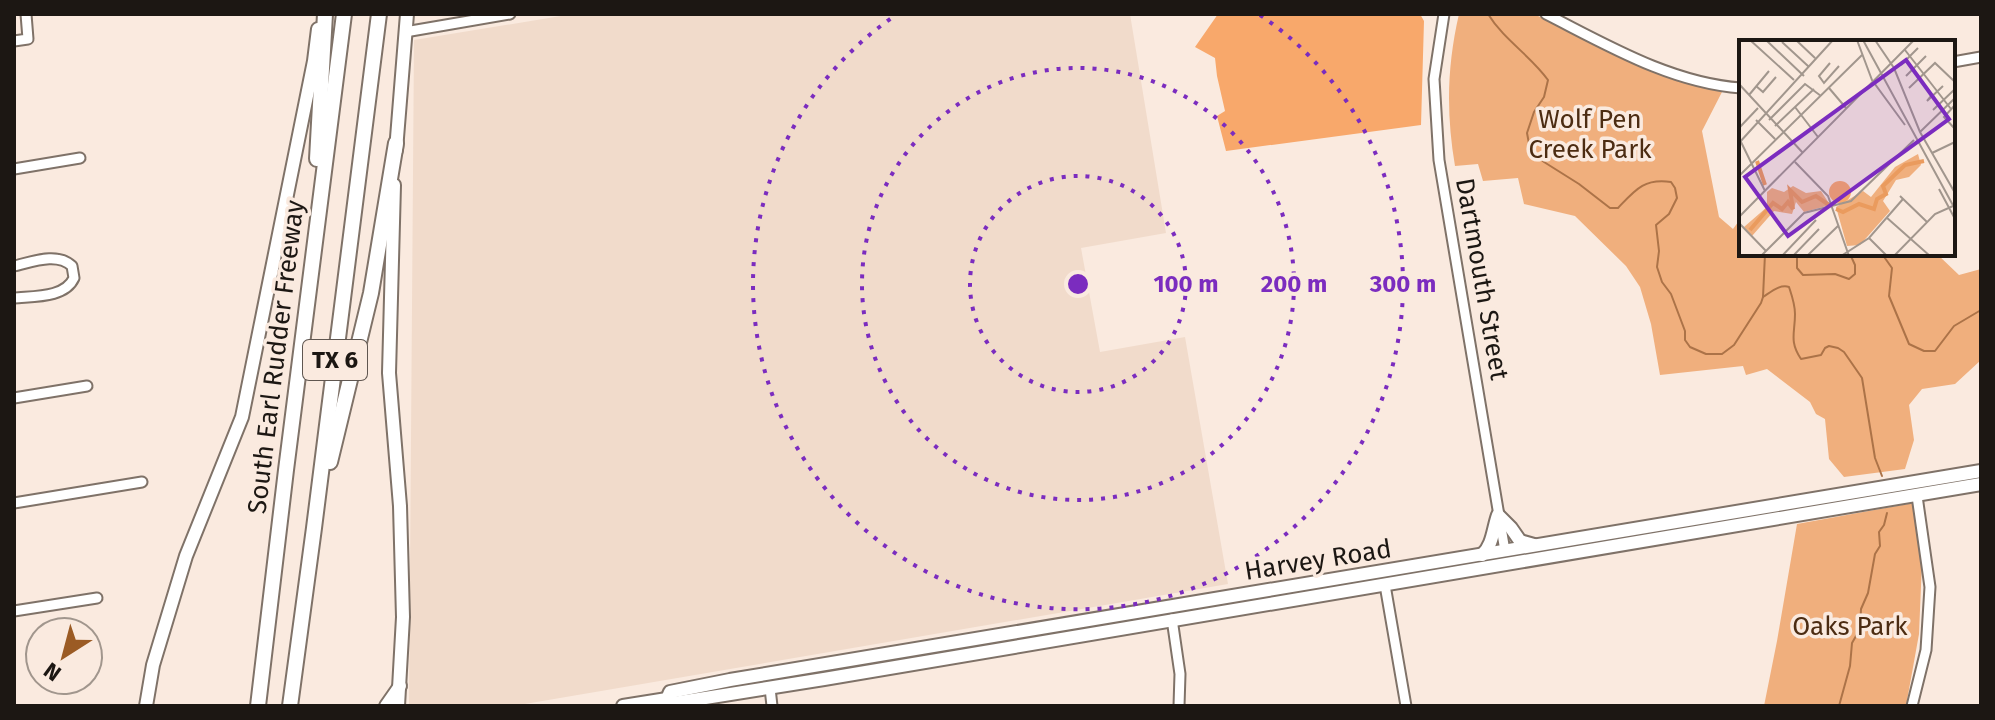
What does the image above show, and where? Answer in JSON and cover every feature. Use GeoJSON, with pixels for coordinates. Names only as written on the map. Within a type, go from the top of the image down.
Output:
{"type":"FeatureCollection","features":[{"type":"Feature","properties":{"kind":"highway"},"geometry":{"type":"LineString","coordinates":[[315,240],[314,198],[323,14]]}},
{"type":"Feature","properties":{"kind":"highway","name":"South Earl Rudder Freeway"},"geometry":{"type":"LineString","coordinates":[[258,706],[344,14]]}},
{"type":"Feature","properties":{"kind":"highway","name":"TX 6"},"geometry":{"type":"LineString","coordinates":[[290,706],[379,14]]}},
{"type":"Feature","properties":{"kind":"highway"},"geometry":{"type":"LineString","coordinates":[[314,528],[371,293],[396,143]]}},
{"type":"Feature","properties":{"kind":"main road"},"geometry":{"type":"LineString","coordinates":[[148,706],[148,692],[161,638],[186,556],[242,417],[323,14]]}},
{"type":"Feature","properties":{"kind":"main road"},"geometry":{"type":"LineString","coordinates":[[398,706],[403,617],[401,538],[389,373],[396,143],[407,14]]}},
{"type":"Feature","properties":{"kind":"main road","name":"Harvey Road"},"geometry":{"type":"LineString","coordinates":[[667,699],[670,692],[800,669],[1981,471]]}},
{"type":"Feature","properties":{"kind":"main road","name":"Harvey Road"},"geometry":{"type":"LineString","coordinates":[[623,706],[667,699],[674,703],[770,688],[1981,484]]}},
{"type":"Feature","properties":{"kind":"main road"},"geometry":{"type":"LineString","coordinates":[[1784,518],[1795,509],[1825,503],[1826,497]]}},
{"type":"Feature","properties":{"kind":"main road"},"geometry":{"type":"LineString","coordinates":[[1482,555],[1490,546],[1498,515],[1520,541],[1537,545]]}},
{"type":"Feature","properties":{"kind":"main road"},"geometry":{"type":"LineString","coordinates":[[1648,540],[1650,533],[1686,527],[1692,519]]}},
{"type":"Feature","properties":{"kind":"main road"},"geometry":{"type":"LineString","coordinates":[[1474,569],[1481,561],[1501,557],[1505,551],[1537,559]]}},
{"type":"Feature","properties":{"kind":"main road"},"geometry":{"type":"LineString","coordinates":[[1353,576],[1378,579],[1385,585],[1390,577],[1408,573],[1420,565]]}},
{"type":"Feature","properties":{"kind":"main road"},"geometry":{"type":"LineString","coordinates":[[1172,619],[1174,613],[1204,607],[1211,600]]}},
{"type":"Feature","properties":{"kind":"main road"},"geometry":{"type":"LineString","coordinates":[[1061,638],[1069,630],[1100,625],[1104,618]]}},
{"type":"Feature","properties":{"kind":"main road"},"geometry":{"type":"LineString","coordinates":[[939,645],[944,659]]}},
{"type":"Feature","properties":{"kind":"main road"},"geometry":{"type":"LineString","coordinates":[[770,688],[771,681],[796,677],[800,669]]}},
{"type":"Feature","properties":{"kind":"main road"},"geometry":{"type":"LineString","coordinates":[[386,706],[400,686]]}},
{"type":"Feature","properties":{"kind":"street"},"geometry":{"type":"LineString","coordinates":[[14,41],[28,39],[26,14]]}},
{"type":"Feature","properties":{"kind":"street"},"geometry":{"type":"LineString","coordinates":[[405,32],[510,14]]}},
{"type":"Feature","properties":{"kind":"street","name":"Dartmouth Street"},"geometry":{"type":"LineString","coordinates":[[1444,14],[1434,79],[1439,160],[1505,551]]}},
{"type":"Feature","properties":{"kind":"street"},"geometry":{"type":"LineString","coordinates":[[1546,14],[1651,66],[1699,81],[1739,88]]}},
{"type":"Feature","properties":{"kind":"street"},"geometry":{"type":"LineString","coordinates":[[1955,62],[1981,57]]}},
{"type":"Feature","properties":{"kind":"street"},"geometry":{"type":"LineString","coordinates":[[14,169],[80,158]]}},
{"type":"Feature","properties":{"kind":"street"},"geometry":{"type":"LineString","coordinates":[[14,266],[62,259],[72,266],[74,278],[67,289],[57,293],[14,298]]}},
{"type":"Feature","properties":{"kind":"street"},"geometry":{"type":"LineString","coordinates":[[14,398],[87,386]]}},
{"type":"Feature","properties":{"kind":"street"},"geometry":{"type":"LineString","coordinates":[[14,503],[142,482]]}},
{"type":"Feature","properties":{"kind":"street"},"geometry":{"type":"LineString","coordinates":[[1912,706],[1926,650],[1930,587],[1917,496]]}},
{"type":"Feature","properties":{"kind":"street"},"geometry":{"type":"LineString","coordinates":[[1385,585],[1406,706]]}},
{"type":"Feature","properties":{"kind":"street"},"geometry":{"type":"LineString","coordinates":[[14,611],[97,598]]}},
{"type":"Feature","properties":{"kind":"street"},"geometry":{"type":"LineString","coordinates":[[1172,619],[1180,674],[1179,706]]}},
{"type":"Feature","properties":{"kind":"street"},"geometry":{"type":"LineString","coordinates":[[770,688],[772,706]]}},
{"type":"Feature","properties":{"kind":"shaded area"},"geometry":{"type":"Polygon","coordinates":[[[573,14],[1130,14],[1166,233],[1081,248],[1100,352],[1185,337],[1228,584],[513,706],[409,706],[414,40],[573,14]]]}},
{"type":"Feature","properties":{"kind":"shaded area"},"geometry":{"type":"Polygon","coordinates":[[[1218,14],[1420,14],[1424,21],[1421,125],[1226,151],[1217,116],[1225,111],[1215,58],[1195,47],[1218,14]]]}},
{"type":"Feature","properties":{"kind":"green space","name":"Wolf Pen Creek Park"},"geometry":{"type":"Polygon","coordinates":[[[1459,14],[1534,14],[1641,66],[1722,92],[1702,131],[1719,217],[1733,229],[1739,221],[1739,256],[1939,256],[1959,275],[1981,269],[1981,360],[1955,384],[1922,389],[1909,405],[1914,440],[1905,469],[1844,477],[1829,459],[1825,419],[1816,414],[1810,402],[1767,369],[1746,375],[1743,366],[1660,375],[1651,324],[1640,287],[1626,266],[1575,216],[1524,204],[1518,178],[1483,181],[1478,164],[1455,166],[1449,90],[1459,14]]]}},
{"type":"Feature","properties":{"kind":"green space","name":"Oaks Park"},"geometry":{"type":"Polygon","coordinates":[[[1913,503],[1922,562],[1919,634],[1906,706],[1764,706],[1797,524],[1913,503]]]}},
{"type":"Feature","properties":{"kind":"waterway"},"geometry":{"type":"LineString","coordinates":[[1488,14],[1548,80],[1544,97],[1534,112],[1527,133],[1530,149],[1610,208],[1618,208],[1647,184],[1671,182],[1675,188],[1677,198],[1669,214],[1656,225],[1657,267],[1662,282],[1671,294],[1690,347],[1706,354],[1722,354],[1734,345],[1761,303],[1765,256]]}},
{"type":"Feature","properties":{"kind":"waterway"},"geometry":{"type":"LineString","coordinates":[[1797,256],[1797,268],[1803,275],[1835,274],[1849,279],[1855,274],[1851,256]]}},
{"type":"Feature","properties":{"kind":"waterway"},"geometry":{"type":"LineString","coordinates":[[1883,256],[1892,268],[1889,296],[1909,344],[1924,351],[1935,351],[1954,326],[1981,310]]}},
{"type":"Feature","properties":{"kind":"waterway"},"geometry":{"type":"LineString","coordinates":[[1763,297],[1779,288],[1789,287],[1795,310],[1794,342],[1801,359],[1821,355],[1829,346],[1838,348],[1862,378],[1875,458],[1882,476]]}},
{"type":"Feature","properties":{"kind":"waterway"},"geometry":{"type":"LineString","coordinates":[[1839,706],[1850,666],[1852,643],[1860,629],[1861,609],[1868,593],[1875,554],[1880,546],[1879,532],[1887,513]]}}]}
